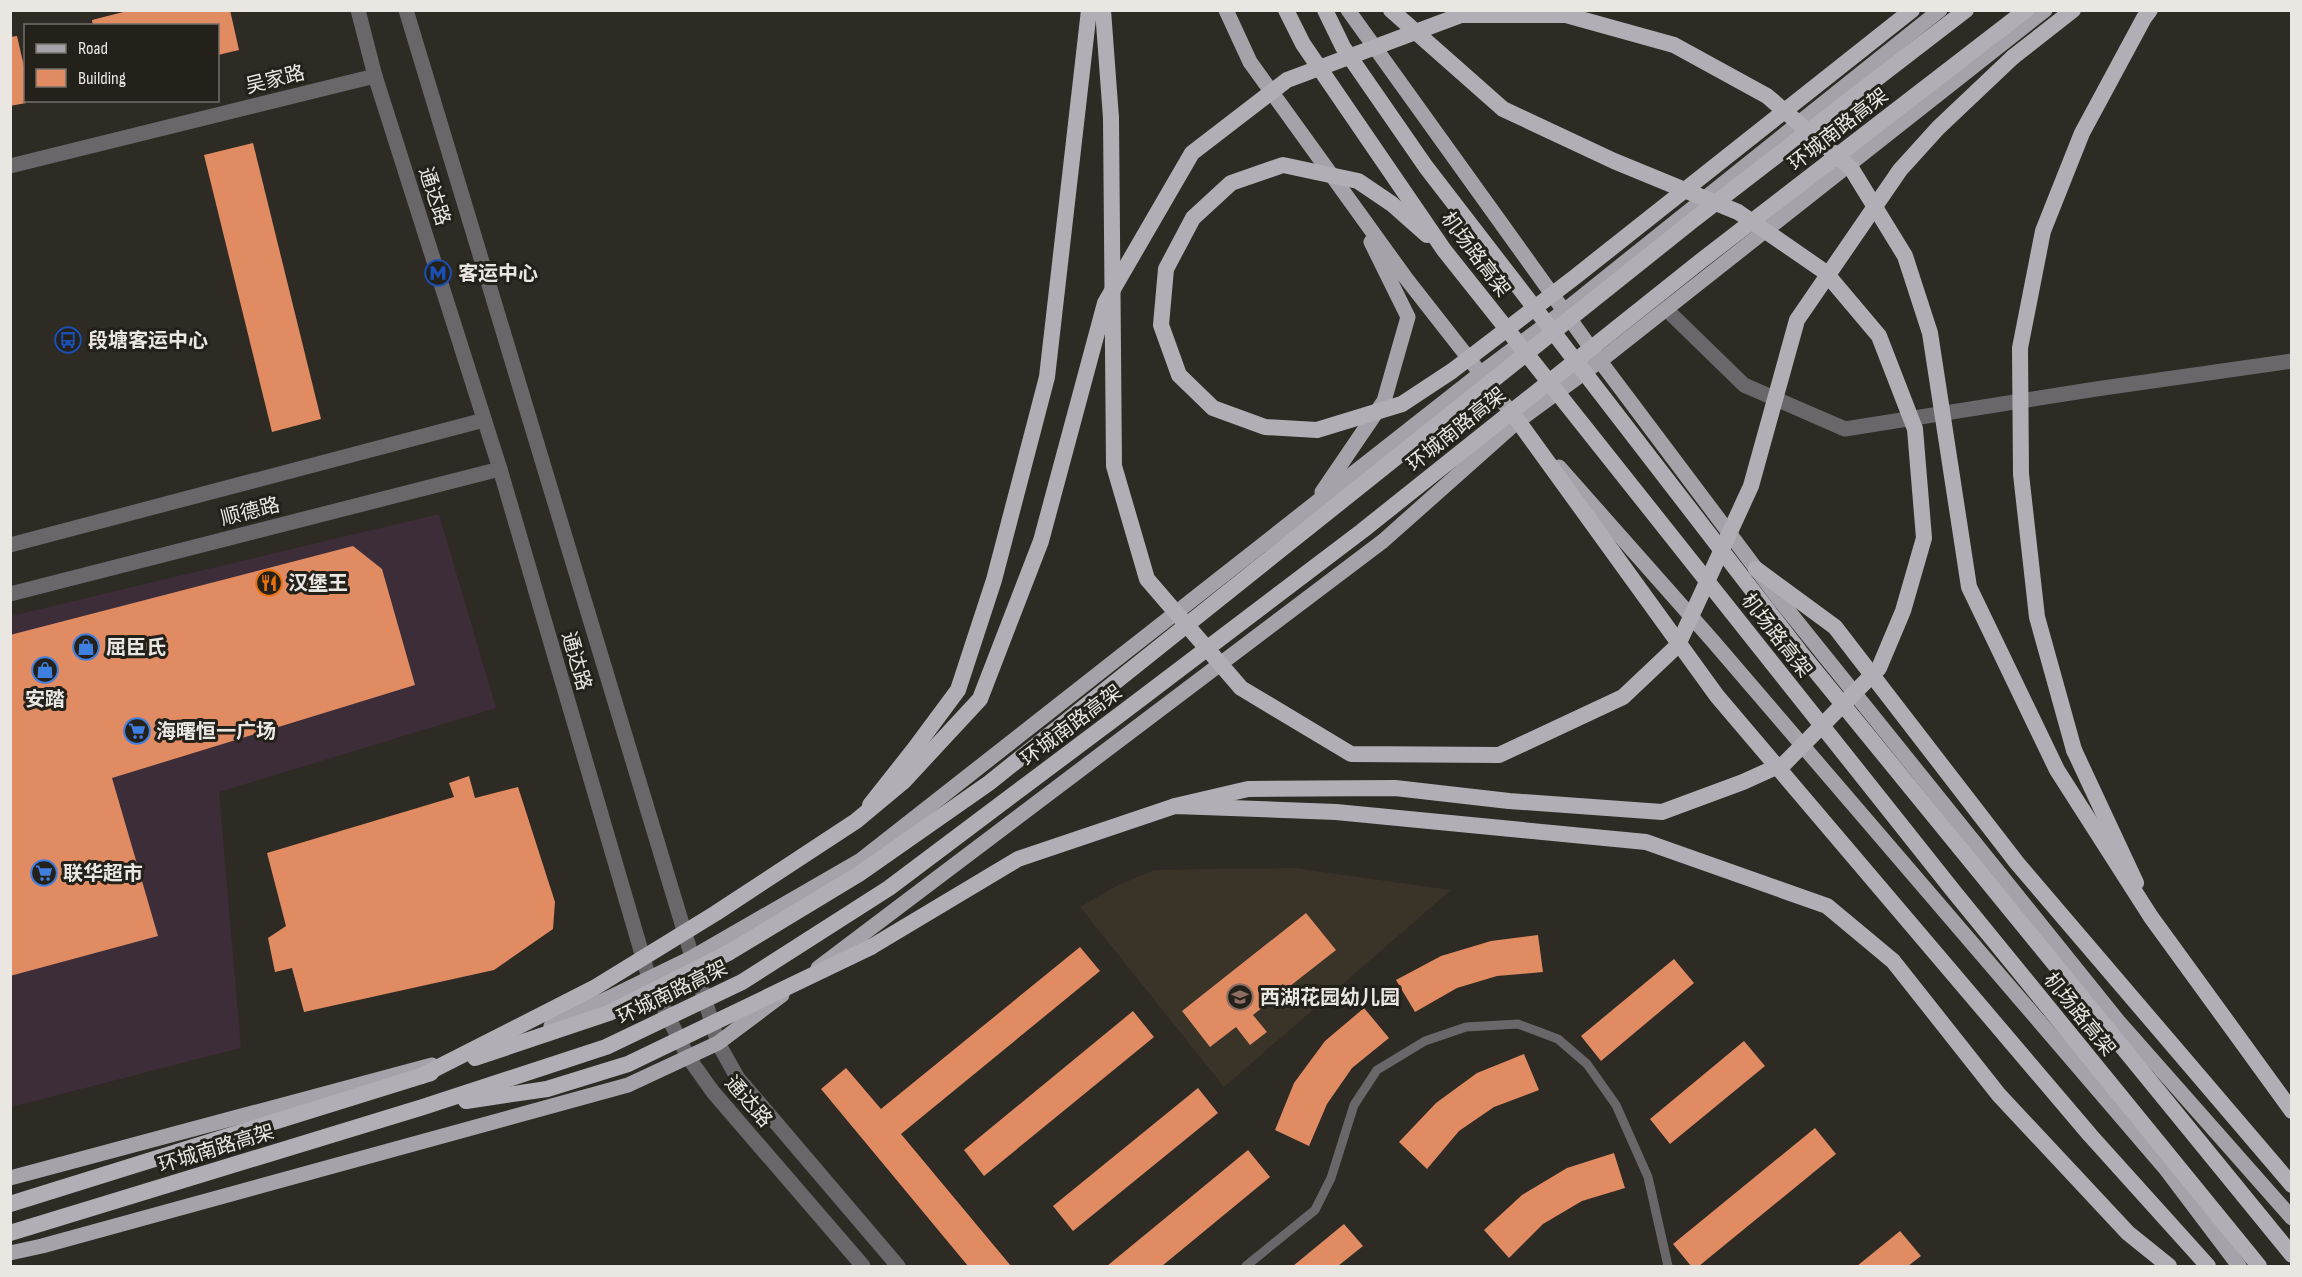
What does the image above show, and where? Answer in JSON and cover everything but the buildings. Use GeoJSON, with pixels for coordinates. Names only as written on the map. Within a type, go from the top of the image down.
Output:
{"type":"FeatureCollection","features":[{"type":"Feature","properties":{"kind":"highway"},"geometry":{"type":"LineString","coordinates":[[856,821],[958,690],[994,580],[1047,377],[1089,10]]}},
{"type":"Feature","properties":{"kind":"highway"},"geometry":{"type":"LineString","coordinates":[[1103,10],[1111,117],[1114,466],[1147,579],[1241,688],[1351,754],[1499,755],[1623,697],[1678,645],[1751,486],[1797,320],[1900,170],[1938,128],[2013,57],[2073,10]]}},
{"type":"Feature","properties":{"kind":"highway","name":"机场路高架"},"geometry":{"type":"LineString","coordinates":[[1286,10],[1303,44],[1444,250],[1948,884],[2259,1266]]}},
{"type":"Feature","properties":{"kind":"highway","name":"机场路高架"},"geometry":{"type":"LineString","coordinates":[[1325,10],[1343,47],[1426,167],[1800,652],[2292,1255]]}},
{"type":"Feature","properties":{"kind":"highway"},"geometry":{"type":"LineString","coordinates":[[423,1107],[547,1089],[628,1064],[871,946],[1018,859],[1174,806],[1248,789],[1395,788],[1509,801],[1662,812],[1743,782],[1785,763],[1879,668],[1904,611],[1924,538],[1915,429],[1879,336],[1825,272],[1738,212],[1614,161],[1503,109],[1391,10]]}},
{"type":"Feature","properties":{"kind":"highway"},"geometry":{"type":"LineString","coordinates":[[1444,250],[1392,204],[1358,181],[1283,165],[1231,183],[1193,218],[1166,269],[1161,326],[1179,375],[1213,408],[1265,427],[1317,430],[1402,404],[1452,371],[1575,277],[1912,10]]}},
{"type":"Feature","properties":{"kind":"highway","name":"环城南路高架"},"geometry":{"type":"LineString","coordinates":[[10,1204],[421,1076],[609,1013],[730,952],[859,874],[989,783],[1692,221],[1966,10]]}},
{"type":"Feature","properties":{"kind":"highway","name":"环城南路高架"},"geometry":{"type":"LineString","coordinates":[[10,1233],[423,1107],[606,1047],[742,982],[889,888],[1362,531],[1702,260],[2026,10]]}},
{"type":"Feature","properties":{"kind":"highway"},"geometry":{"type":"LineString","coordinates":[[2150,10],[2082,133],[2043,231],[2020,348],[2020,417],[2021,474],[2037,617],[2074,750],[2151,917]]}},
{"type":"Feature","properties":{"kind":"highway"},"geometry":{"type":"LineString","coordinates":[[421,1076],[594,988],[716,913],[856,821],[904,781],[980,699],[1041,541],[1105,303],[1192,153],[1287,80],[1461,15],[1566,15],[1674,45],[1767,96],[1851,168],[1905,256],[1930,333],[1969,587],[2057,770],[2151,917],[2292,1111]]}},
{"type":"Feature","properties":{"kind":"highway"},"geometry":{"type":"LineString","coordinates":[[1518,421],[1717,696],[2090,1135],[2208,1266]]}},
{"type":"Feature","properties":{"kind":"highway"},"geometry":{"type":"LineString","coordinates":[[1756,569],[1835,627],[2018,863],[2292,1185]]}},
{"type":"Feature","properties":{"kind":"highway"},"geometry":{"type":"LineString","coordinates":[[1174,806],[1336,812],[1646,842],[1827,906],[1893,961],[1999,1095],[2128,1233],[2169,1266]]}},
{"type":"Feature","properties":{"kind":"main road"},"geometry":{"type":"LineString","coordinates":[[1227,10],[1250,62],[1405,277],[1518,421],[1712,640],[2158,1159],[2239,1266]]}},
{"type":"Feature","properties":{"kind":"main road"},"geometry":{"type":"LineString","coordinates":[[1348,10],[1600,361],[1756,569],[2118,1021],[2292,1218]]}},
{"type":"Feature","properties":{"kind":"main road"},"geometry":{"type":"LineString","coordinates":[[10,1178],[522,1041],[691,958],[861,861],[1481,373],[1564,311],[1940,10]]}},
{"type":"Feature","properties":{"kind":"main road"},"geometry":{"type":"LineString","coordinates":[[10,1253],[628,1085],[718,1043],[1383,541],[1518,421],[1600,361],[2045,10]]}},
{"type":"Feature","properties":{"kind":"main road"},"geometry":{"type":"LineString","coordinates":[[1314,505],[1384,401],[1408,317],[1351,201]]}},
{"type":"Feature","properties":{"kind":"street","name":"通达路"},"geometry":{"type":"LineString","coordinates":[[358,10],[375,76],[500,469],[649,978],[688,1057],[713,1092],[863,1266]]}},
{"type":"Feature","properties":{"kind":"street","name":"通达路"},"geometry":{"type":"LineString","coordinates":[[406,10],[718,1043],[737,1077],[898,1266]]}},
{"type":"Feature","properties":{"kind":"street","name":"吴家路"},"geometry":{"type":"LineString","coordinates":[[10,166],[375,76]]}},
{"type":"Feature","properties":{"kind":"street"},"geometry":{"type":"LineString","coordinates":[[1666,309],[1744,384],[1845,429],[2292,361]]}},
{"type":"Feature","properties":{"kind":"street","name":"顺德路"},"geometry":{"type":"LineString","coordinates":[[10,545],[484,420]]}},
{"type":"Feature","properties":{"kind":"street","name":"顺德路"},"geometry":{"type":"LineString","coordinates":[[10,594],[500,469]]}},
{"type":"Feature","properties":{"kind":"lane"},"geometry":{"type":"LineString","coordinates":[[1246,1266],[1315,1210],[1331,1178],[1354,1105],[1377,1070],[1425,1041],[1467,1027],[1518,1024],[1558,1040],[1587,1064],[1616,1106],[1648,1177],[1668,1266]]}},
{"type":"Feature","properties":{"kind":"shaded area"},"geometry":{"type":"Polygon","coordinates":[[[439,514],[496,708],[219,792],[241,1048],[11,1107],[11,616],[439,514]]]}},
{"type":"Feature","properties":{"kind":"shaded area","name":"西湖花园幼儿园"},"geometry":{"type":"Polygon","coordinates":[[[1294,868],[1451,890],[1224,1087],[1080,907],[1116,886],[1154,870],[1294,868]]]}},
{"type":"Feature","properties":{"kind":"place","name":"客运中心"},"geometry":{"type":"Point","coordinates":[438,273]}},
{"type":"Feature","properties":{"kind":"place","name":"段塘客运中心"},"geometry":{"type":"Point","coordinates":[68,340]}},
{"type":"Feature","properties":{"kind":"place","name":"汉堡王"},"geometry":{"type":"Point","coordinates":[269,583]}},
{"type":"Feature","properties":{"kind":"place","name":"屈臣氏"},"geometry":{"type":"Point","coordinates":[86,647]}},
{"type":"Feature","properties":{"kind":"place","name":"安踏"},"geometry":{"type":"Point","coordinates":[45,670]}},
{"type":"Feature","properties":{"kind":"place","name":"海曙恒一广场"},"geometry":{"type":"Point","coordinates":[137,731]}},
{"type":"Feature","properties":{"kind":"place","name":"联华超市"},"geometry":{"type":"Point","coordinates":[44,873]}},
{"type":"Feature","properties":{"kind":"place","name":"西湖花园幼儿园"},"geometry":{"type":"Point","coordinates":[1240,997]}}]}
